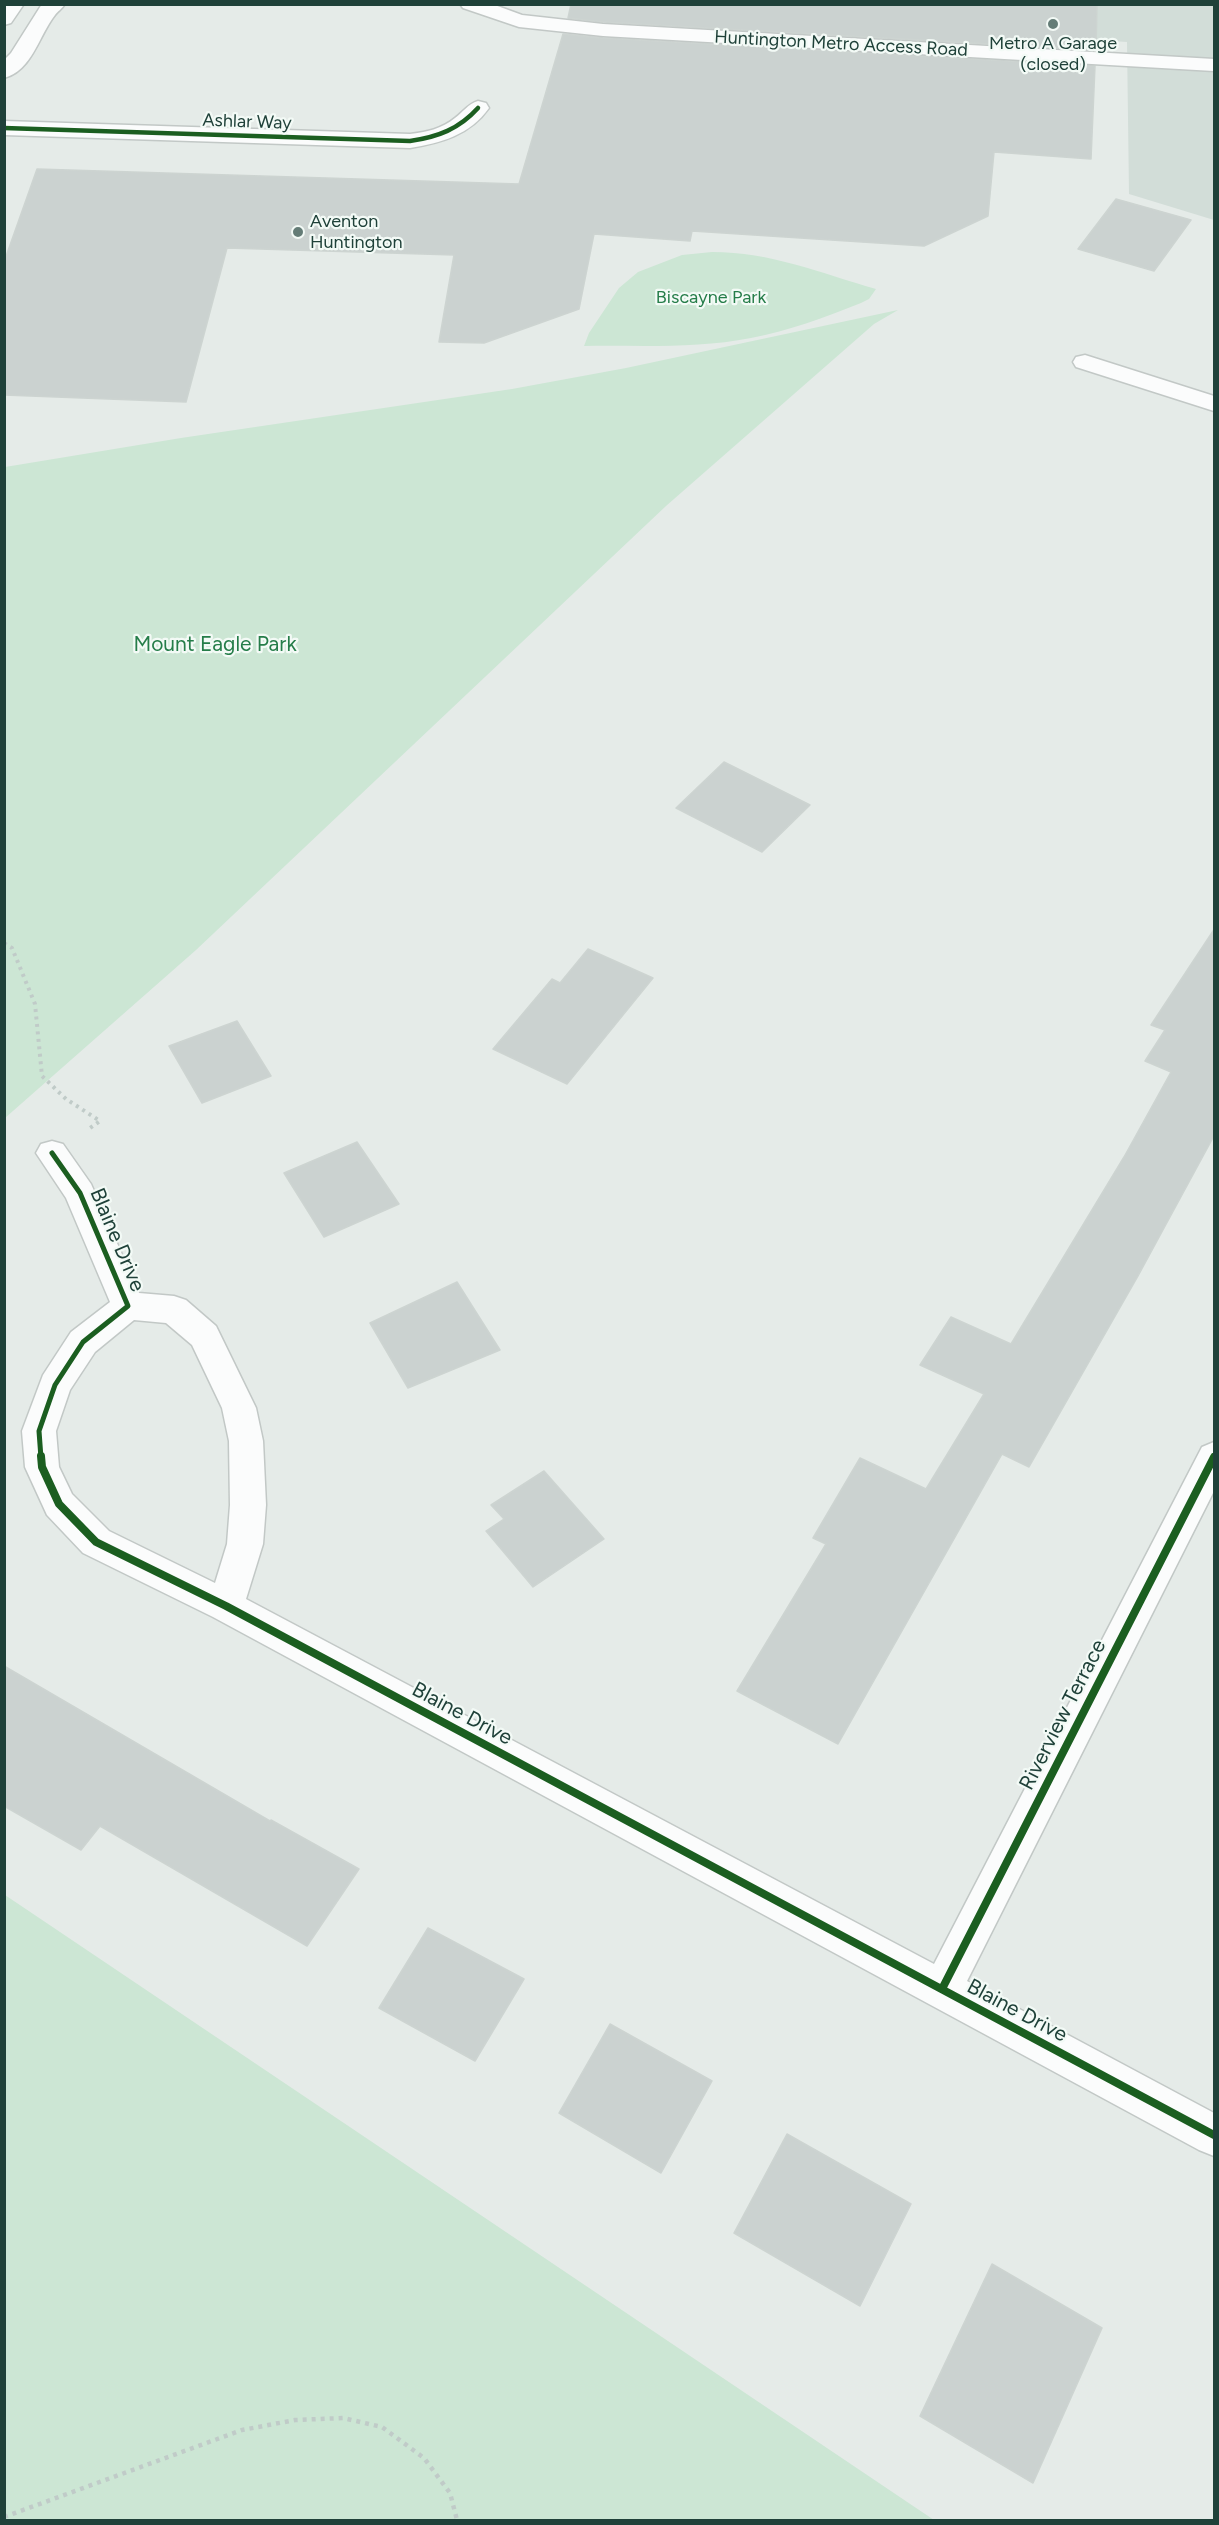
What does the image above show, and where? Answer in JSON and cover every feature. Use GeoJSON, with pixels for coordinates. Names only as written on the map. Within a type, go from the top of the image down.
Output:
{"type":"FeatureCollection","features":[{"type":"Feature","properties":{"kind":"street"},"geometry":{"type":"LineString","coordinates":[[4,19],[15,4]]}},
{"type":"Feature","properties":{"kind":"street"},"geometry":{"type":"LineString","coordinates":[[4,72],[20,57],[46,11],[55,4]]}},
{"type":"Feature","properties":{"kind":"street","name":"Huntington Metro Access Road"},"geometry":{"type":"LineString","coordinates":[[470,4],[519,21],[603,30],[1215,65]]}},
{"type":"Feature","properties":{"kind":"street","name":"Ashlar Way"},"geometry":{"type":"LineString","coordinates":[[4,128],[410,141],[429,139],[453,131],[478,108]]}},
{"type":"Feature","properties":{"kind":"street"},"geometry":{"type":"LineString","coordinates":[[1085,362],[1215,405]]}},
{"type":"Feature","properties":{"kind":"street","name":"Blaine Drive"},"geometry":{"type":"LineString","coordinates":[[52,1153],[80,1193],[128,1306]]}},
{"type":"Feature","properties":{"kind":"street","name":"Blaine Drive"},"geometry":{"type":"LineString","coordinates":[[226,1606],[245,1544],[248,1505],[246,1441],[238,1408],[204,1336],[174,1310],[128,1306],[83,1342],[55,1385],[39,1431],[42,1467],[59,1504],[96,1542],[226,1606],[1215,2135]]}},
{"type":"Feature","properties":{"kind":"street","name":"Riverview Terrace"},"geometry":{"type":"LineString","coordinates":[[942,1989],[1215,1456]]}},
{"type":"Feature","properties":{"kind":"path"},"geometry":{"type":"LineString","coordinates":[[4,943],[12,948],[35,1004],[42,1076],[66,1099],[100,1121],[52,1153]]}},
{"type":"Feature","properties":{"kind":"path"},"geometry":{"type":"LineString","coordinates":[[4,2517],[242,2430],[295,2420],[343,2418],[382,2427],[424,2458],[450,2493],[457,2520]]}},
{"type":"Feature","properties":{"kind":"shaded area"},"geometry":{"type":"Polygon","coordinates":[[[551,5],[1214,5],[1214,220],[1129,194],[1127,42],[551,5]]]}},
{"type":"Feature","properties":{"kind":"green space","name":"Biscayne Park"},"geometry":{"type":"Polygon","coordinates":[[[712,252],[775,259],[876,289],[869,299],[861,303],[793,328],[751,338],[710,344],[584,346],[589,333],[619,288],[638,272],[682,255],[712,252]]]}},
{"type":"Feature","properties":{"kind":"green space","name":"Mount Eagle Park"},"geometry":{"type":"Polygon","coordinates":[[[898,310],[874,324],[666,506],[196,950],[5,1118],[5,467],[181,438],[512,389],[626,368],[898,310]]]}},
{"type":"Feature","properties":{"kind":"green space"},"geometry":{"type":"Polygon","coordinates":[[[5,1895],[934,2520],[5,2520],[5,1895]]]}},
{"type":"Feature","properties":{"kind":"building"},"geometry":{"type":"Polygon","coordinates":[[[571,4],[1097,4],[1096,50],[603,22],[568,18],[571,4]]]}},
{"type":"Feature","properties":{"kind":"building","name":"Aventon Huntington"},"geometry":{"type":"Polygon","coordinates":[[[563,34],[1095,66],[1091,159],[994,152],[988,216],[924,246],[692,231],[690,241],[594,234],[579,309],[484,343],[439,342],[454,255],[227,248],[186,402],[4,395],[4,262],[37,169],[519,184],[563,34]]]}},
{"type":"Feature","properties":{"kind":"building"},"geometry":{"type":"Polygon","coordinates":[[[1116,199],[1191,220],[1154,271],[1078,249],[1116,199]]]}},
{"type":"Feature","properties":{"kind":"building"},"geometry":{"type":"Polygon","coordinates":[[[724,762],[810,805],[762,852],[676,808],[724,762]]]}},
{"type":"Feature","properties":{"kind":"building"},"geometry":{"type":"Polygon","coordinates":[[[1215,928],[1215,1134],[1138,1276],[1029,1467],[1002,1454],[838,1744],[737,1691],[826,1544],[813,1538],[860,1458],[926,1489],[984,1394],[920,1365],[951,1317],[1011,1344],[1124,1157],[1171,1072],[1145,1061],[1165,1030],[1151,1025],[1215,928]]]}},
{"type":"Feature","properties":{"kind":"building"},"geometry":{"type":"Polygon","coordinates":[[[588,949],[653,978],[567,1084],[493,1049],[552,979],[560,983],[588,949]]]}},
{"type":"Feature","properties":{"kind":"building"},"geometry":{"type":"Polygon","coordinates":[[[237,1021],[271,1076],[202,1103],[169,1046],[237,1021]]]}},
{"type":"Feature","properties":{"kind":"building"},"geometry":{"type":"Polygon","coordinates":[[[357,1142],[399,1204],[324,1237],[284,1173],[357,1142]]]}},
{"type":"Feature","properties":{"kind":"building"},"geometry":{"type":"Polygon","coordinates":[[[457,1282],[500,1350],[408,1388],[370,1323],[457,1282]]]}},
{"type":"Feature","properties":{"kind":"building"},"geometry":{"type":"Polygon","coordinates":[[[544,1471],[604,1539],[533,1587],[486,1531],[504,1519],[491,1505],[544,1471]]]}},
{"type":"Feature","properties":{"kind":"building"},"geometry":{"type":"Polygon","coordinates":[[[4,1666],[270,1821],[359,1869],[307,1946],[100,1826],[81,1850],[4,1806],[4,1666]]]}},
{"type":"Feature","properties":{"kind":"building"},"geometry":{"type":"Polygon","coordinates":[[[428,1928],[524,1979],[475,2061],[379,2008],[428,1928]]]}},
{"type":"Feature","properties":{"kind":"building"},"geometry":{"type":"Polygon","coordinates":[[[610,2024],[712,2081],[661,2173],[559,2113],[610,2024]]]}},
{"type":"Feature","properties":{"kind":"building"},"geometry":{"type":"Polygon","coordinates":[[[787,2134],[911,2204],[860,2306],[734,2233],[787,2134]]]}},
{"type":"Feature","properties":{"kind":"building"},"geometry":{"type":"Polygon","coordinates":[[[992,2264],[1102,2328],[1033,2483],[920,2416],[992,2264]]]}},
{"type":"Feature","properties":{"kind":"cycle path"},"geometry":{"type":"LineString","coordinates":[[4,128],[410,141],[448,132],[463,123],[478,108]]}},
{"type":"Feature","properties":{"kind":"cycle path"},"geometry":{"type":"LineString","coordinates":[[52,1153],[80,1193],[128,1306],[83,1342],[55,1385],[39,1431],[42,1467],[59,1504],[96,1542],[226,1606],[1214,2135]]}},
{"type":"Feature","properties":{"kind":"cycle path"},"geometry":{"type":"LineString","coordinates":[[942,1989],[1214,1457]]}},
{"type":"Feature","properties":{"kind":"place","name":"Metro A Garage (closed)"},"geometry":{"type":"Point","coordinates":[1053,24]}},
{"type":"Feature","properties":{"kind":"place","name":"Aventon Huntington"},"geometry":{"type":"Point","coordinates":[298,232]}}]}
